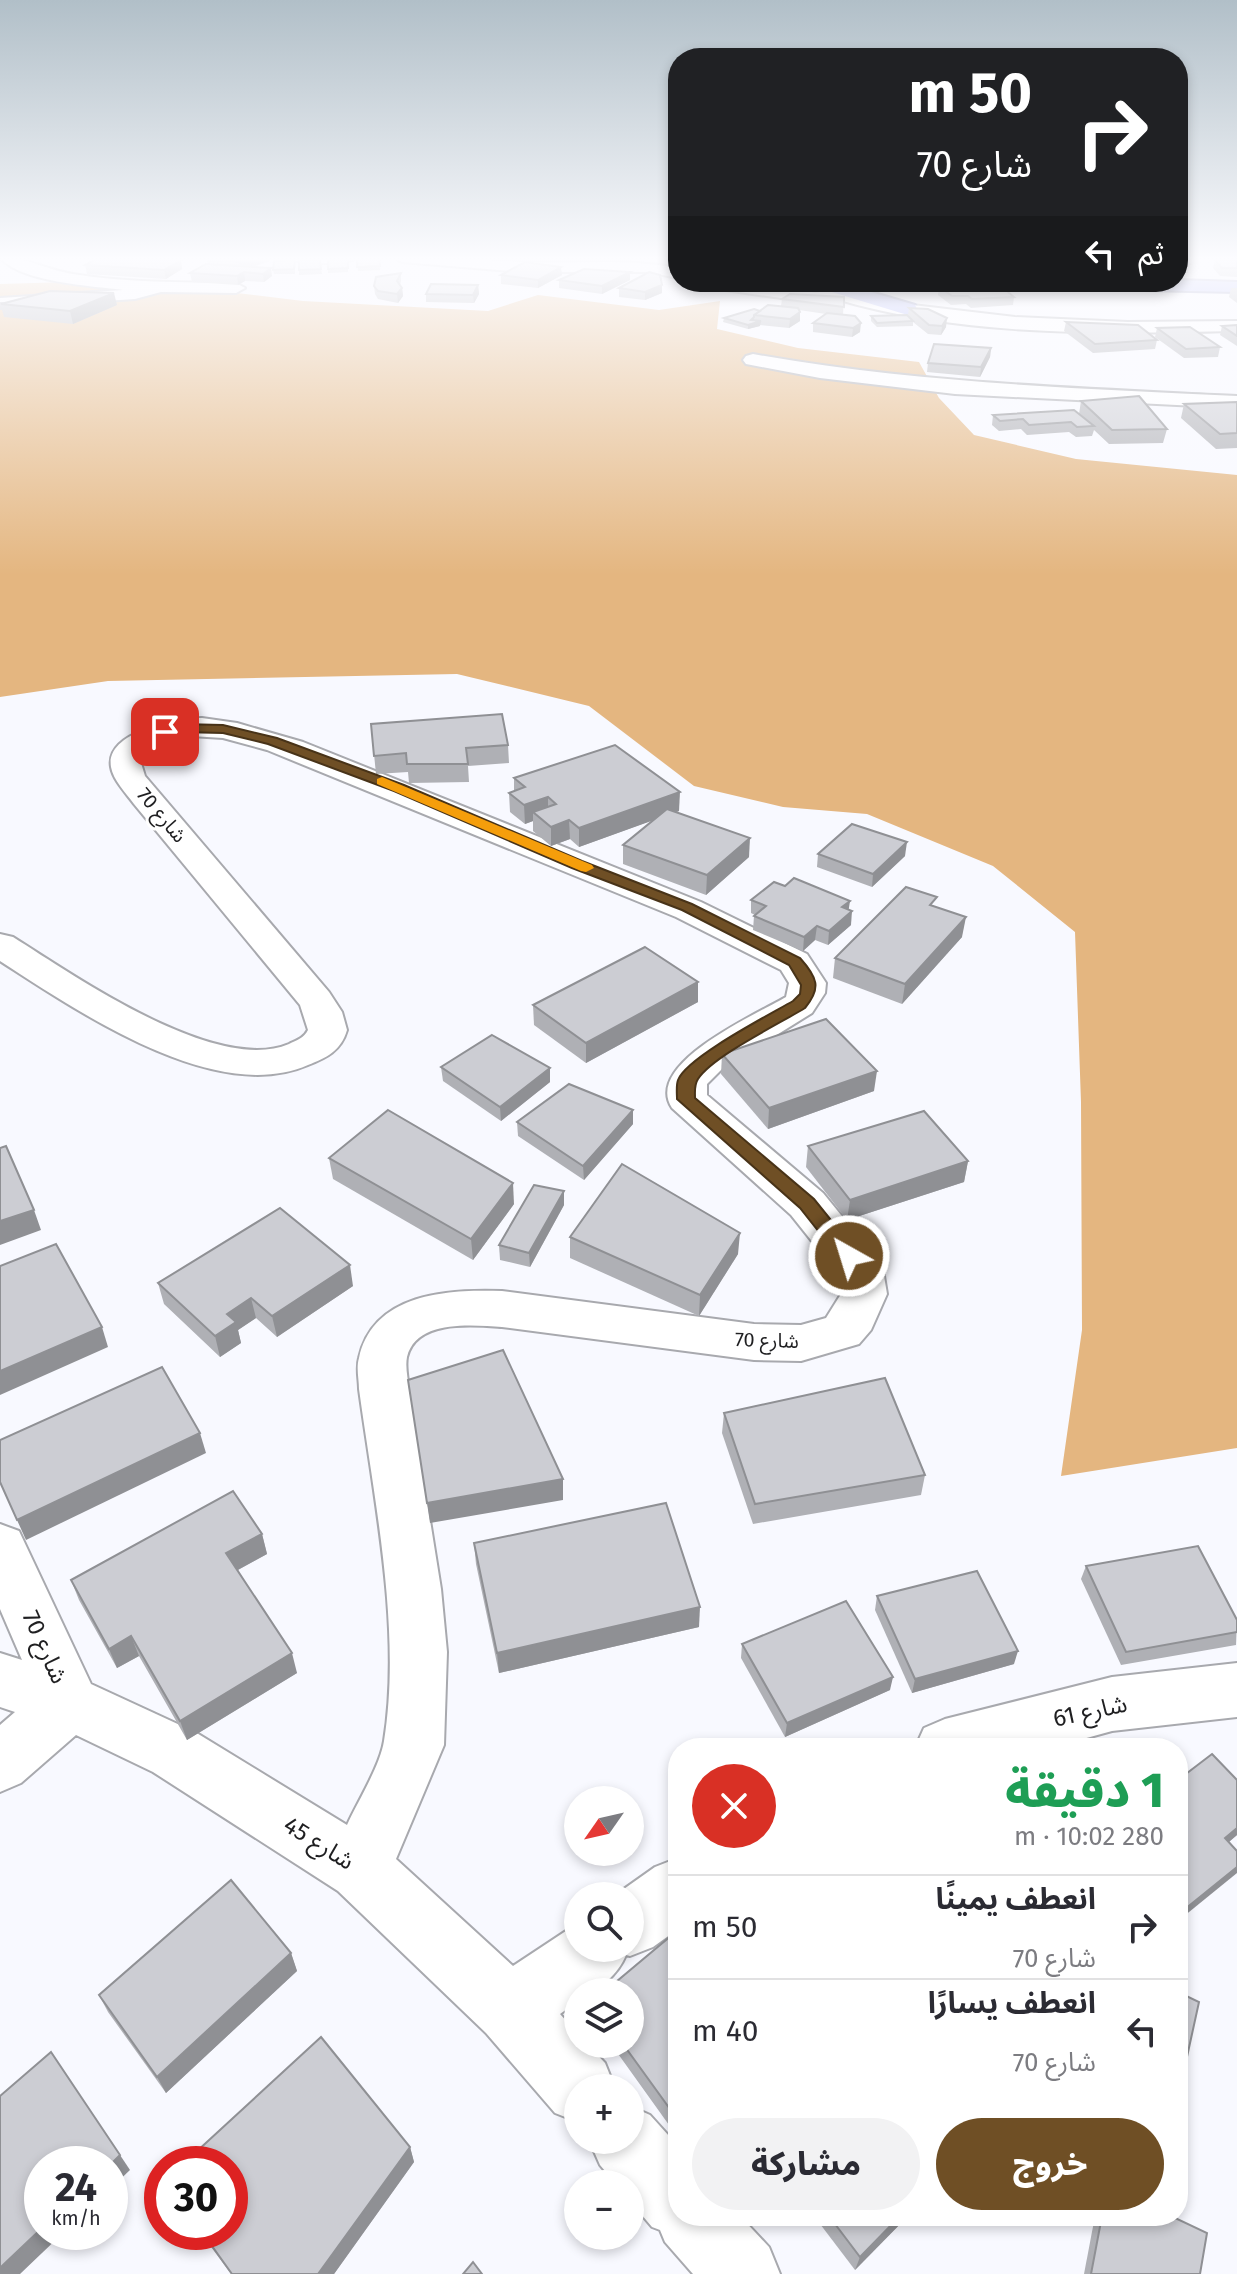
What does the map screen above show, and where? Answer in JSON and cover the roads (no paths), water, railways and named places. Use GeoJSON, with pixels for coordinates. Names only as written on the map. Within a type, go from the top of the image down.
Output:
{"type":"FeatureCollection","features":[{"type":"Feature","properties":{"kind":"street"},"geometry":{"type":"LineString","coordinates":[[770,363],[955,388],[1237,402]]}},
{"type":"Feature","properties":{"kind":"street","name":"شارع 70"},"geometry":{"type":"LineString","coordinates":[[0,945],[131,1025],[214,1058],[271,1064],[300,1057],[322,1043],[328,1035],[328,1027],[316,1000],[145,797],[125,769],[130,750],[144,741],[179,728],[194,727],[223,729],[272,741],[399,788],[687,907],[794,962],[805,973],[808,995],[799,1005],[708,1060],[684,1088],[686,1099],[713,1125],[807,1204],[860,1270],[864,1294],[854,1317],[842,1331],[801,1343],[754,1342],[502,1309],[468,1308],[445,1309],[410,1321],[389,1342],[383,1358],[384,1389],[413,1589],[418,1652],[414,1745],[360,1869]]}},
{"type":"Feature","properties":{"kind":"street","name":"شارع 70"},"geometry":{"type":"LineString","coordinates":[[0,1547],[70,1703]]}},
{"type":"Feature","properties":{"kind":"street","name":"شارع 45"},"geometry":{"type":"LineString","coordinates":[[0,1680],[70,1703],[174,1752],[360,1869],[510,2009],[568,2074]]}},
{"type":"Feature","properties":{"kind":"street","name":"شارع 61"},"geometry":{"type":"LineString","coordinates":[[983,1738],[1112,1704],[1237,1690]]}},
{"type":"Feature","properties":{"kind":"street"},"geometry":{"type":"LineString","coordinates":[[0,1763],[70,1703]]}},
{"type":"Feature","properties":{"kind":"street"},"geometry":{"type":"LineString","coordinates":[[644,1914],[668,1897]]}},
{"type":"Feature","properties":{"kind":"street"},"geometry":{"type":"LineString","coordinates":[[510,2009],[576,1962]]}},
{"type":"Feature","properties":{"kind":"street"},"geometry":{"type":"LineString","coordinates":[[637,2154],[668,2189]]}},
{"type":"Feature","properties":{"kind":"street"},"geometry":{"type":"LineString","coordinates":[[700,2226],[742,2274]]}}]}
